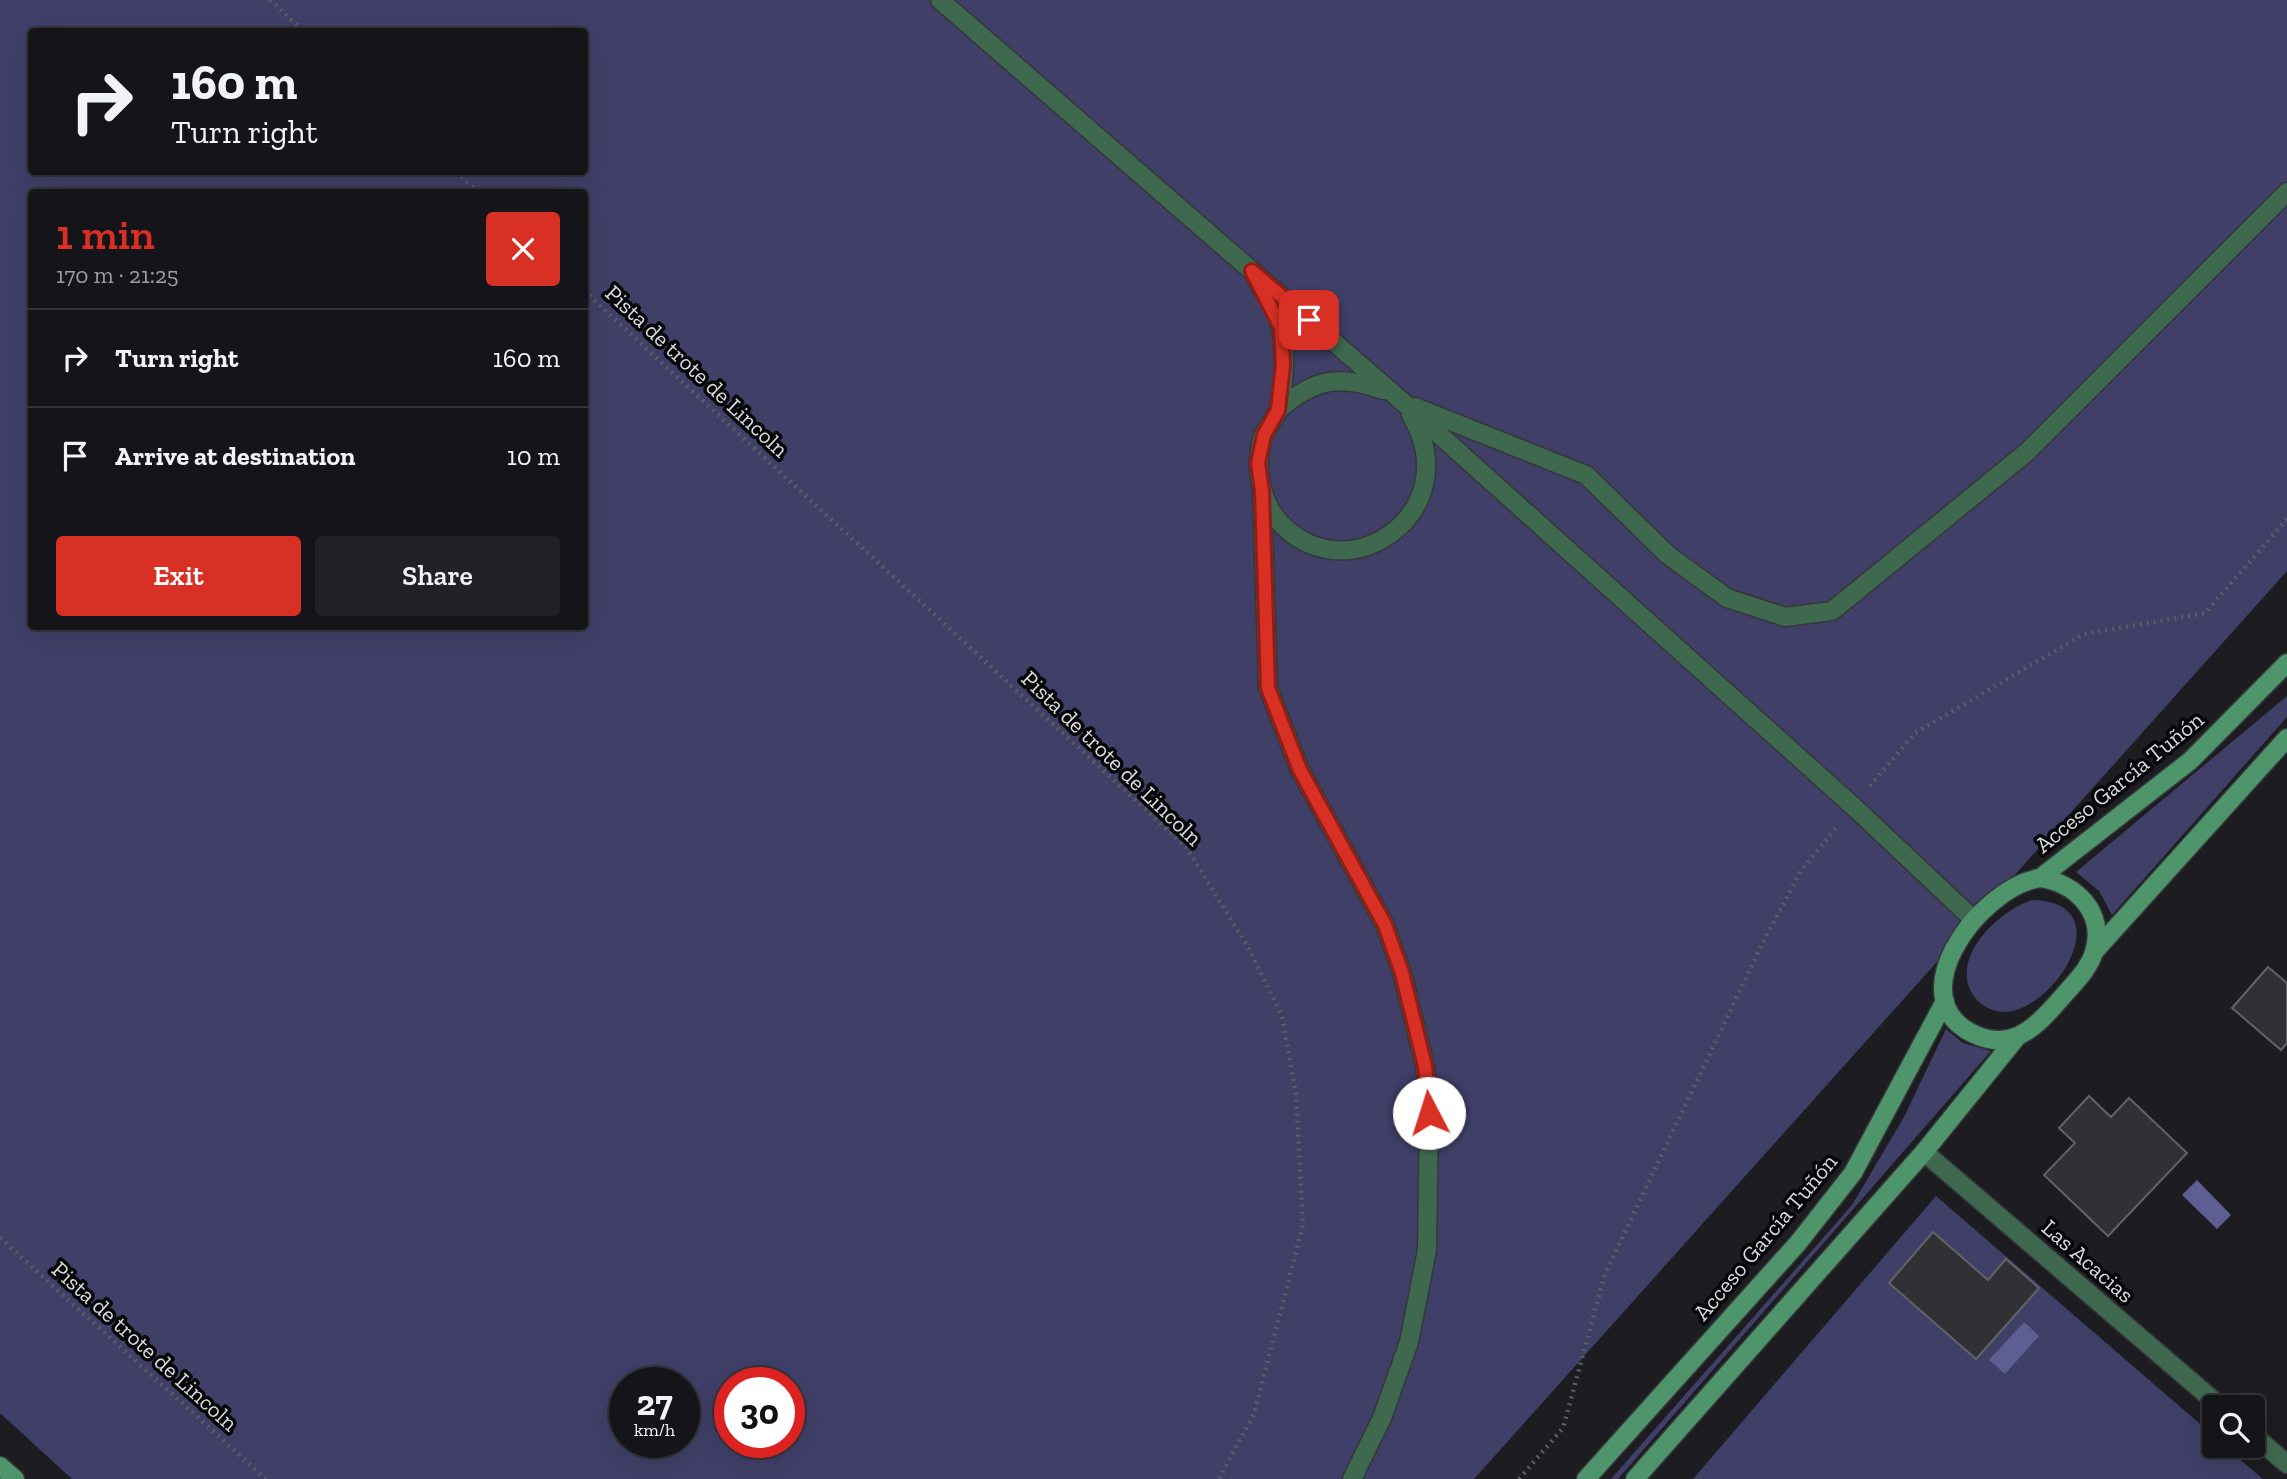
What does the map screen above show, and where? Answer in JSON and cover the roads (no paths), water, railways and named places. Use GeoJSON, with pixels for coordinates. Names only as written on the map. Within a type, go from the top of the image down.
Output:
{"type":"FeatureCollection","features":[{"type":"Feature","properties":{"kind":"main road","name":"Acceso García Tuñón"},"geometry":{"type":"LineString","coordinates":[[2040,878],[2190,761],[2287,663]]}},
{"type":"Feature","properties":{"kind":"main road"},"geometry":{"type":"LineString","coordinates":[[2094,952],[2097,935],[2094,917],[2086,901],[2066,884],[2040,878],[2022,881],[2007,889],[1974,920],[1945,966],[1942,983],[1945,1001],[1953,1017],[1966,1030],[1982,1038],[1999,1040],[2017,1037],[2033,1029],[2086,968],[2094,952],[2287,738]]}},
{"type":"Feature","properties":{"kind":"main road","name":"Acceso García Tuñón"},"geometry":{"type":"LineString","coordinates":[[1586,1479],[1798,1243],[1853,1173],[1945,1001]]}},
{"type":"Feature","properties":{"kind":"main road"},"geometry":{"type":"LineString","coordinates":[[1635,1479],[1924,1152],[2017,1037]]}},
{"type":"Feature","properties":{"kind":"main road"},"geometry":{"type":"LineString","coordinates":[[0,1466],[15,1479]]}},
{"type":"Feature","properties":{"kind":"street"},"geometry":{"type":"LineString","coordinates":[[940,0],[1404,402],[1854,807],[1974,920]]}},
{"type":"Feature","properties":{"kind":"street"},"geometry":{"type":"LineString","coordinates":[[1278,410],[1300,391],[1327,381],[1355,381],[1383,390],[1404,402],[1586,475],[1668,555],[1727,598],[1785,617],[1832,611],[2027,452],[2287,192]]}},
{"type":"Feature","properties":{"kind":"street"},"geometry":{"type":"LineString","coordinates":[[1252,271],[1281,327],[1283,364],[1278,410],[1262,444],[1258,463],[1262,491],[1268,688],[1300,770],[1385,925],[1402,973],[1425,1066],[1429,1113],[1427,1250],[1409,1342],[1382,1418],[1352,1479]]}},
{"type":"Feature","properties":{"kind":"street"},"geometry":{"type":"LineString","coordinates":[[1262,491],[1276,517],[1297,536],[1322,547],[1349,550],[1375,544],[1398,530],[1416,509],[1426,484],[1427,456],[1420,430],[1404,402]]}},
{"type":"Feature","properties":{"kind":"street","name":"Las Acacias"},"geometry":{"type":"LineString","coordinates":[[1924,1152],[2207,1395]]}},
{"type":"Feature","properties":{"kind":"street"},"geometry":{"type":"LineString","coordinates":[[2265,1445],[2287,1464]]}}]}
